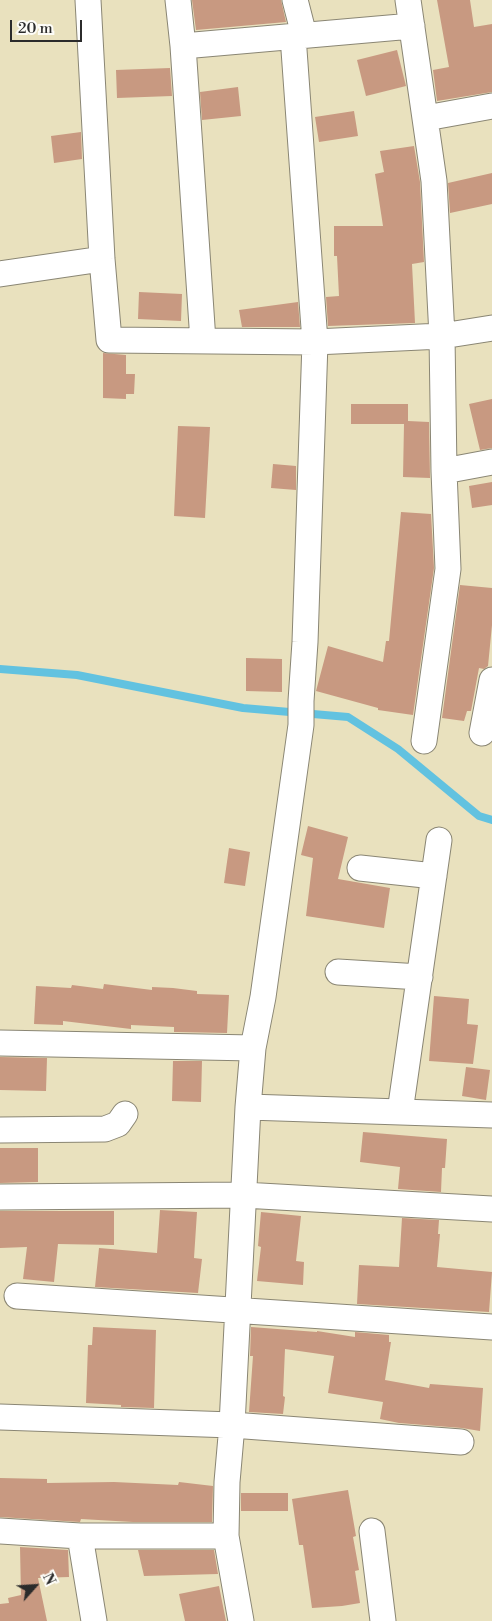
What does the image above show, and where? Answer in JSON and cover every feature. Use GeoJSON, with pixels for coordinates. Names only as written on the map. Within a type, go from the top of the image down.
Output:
{"type":"FeatureCollection","features":[{"type":"Feature","properties":{"kind":"street"},"geometry":{"type":"LineString","coordinates":[[88,0],[102,259],[109,340],[315,342],[442,336],[492,328]]}},
{"type":"Feature","properties":{"kind":"street"},"geometry":{"type":"LineString","coordinates":[[178,0],[183,46],[203,341]]}},
{"type":"Feature","properties":{"kind":"street"},"geometry":{"type":"LineString","coordinates":[[240,1621],[226,1536],[226,1482],[232,1425],[248,1107],[253,1048],[263,997],[301,713],[306,642],[315,342],[299,36],[295,0]]}},
{"type":"Feature","properties":{"kind":"street"},"geometry":{"type":"LineString","coordinates":[[408,0],[434,181],[442,336],[448,569],[424,741]]}},
{"type":"Feature","properties":{"kind":"street"},"geometry":{"type":"LineString","coordinates":[[183,46],[412,26]]}},
{"type":"Feature","properties":{"kind":"street"},"geometry":{"type":"LineString","coordinates":[[426,118],[492,106]]}},
{"type":"Feature","properties":{"kind":"street"},"geometry":{"type":"LineString","coordinates":[[0,274],[102,259]]}},
{"type":"Feature","properties":{"kind":"street"},"geometry":{"type":"LineString","coordinates":[[444,471],[492,462]]}},
{"type":"Feature","properties":{"kind":"street"},"geometry":{"type":"LineString","coordinates":[[482,733],[492,680]]}},
{"type":"Feature","properties":{"kind":"street"},"geometry":{"type":"LineString","coordinates":[[400,1112],[440,840]]}},
{"type":"Feature","properties":{"kind":"street"},"geometry":{"type":"LineString","coordinates":[[360,868],[434,876]]}},
{"type":"Feature","properties":{"kind":"street"},"geometry":{"type":"LineString","coordinates":[[338,972],[420,977]]}},
{"type":"Feature","properties":{"kind":"street"},"geometry":{"type":"LineString","coordinates":[[0,1043],[253,1048]]}},
{"type":"Feature","properties":{"kind":"street"},"geometry":{"type":"LineString","coordinates":[[248,1107],[492,1115]]}},
{"type":"Feature","properties":{"kind":"street"},"geometry":{"type":"LineString","coordinates":[[0,1130],[105,1130],[118,1124],[125,1114]]}},
{"type":"Feature","properties":{"kind":"street"},"geometry":{"type":"LineString","coordinates":[[0,1197],[243,1195],[492,1209]]}},
{"type":"Feature","properties":{"kind":"street"},"geometry":{"type":"LineString","coordinates":[[17,1296],[492,1327]]}},
{"type":"Feature","properties":{"kind":"street"},"geometry":{"type":"LineString","coordinates":[[0,1417],[232,1425],[461,1442]]}},
{"type":"Feature","properties":{"kind":"street"},"geometry":{"type":"LineString","coordinates":[[0,1531],[80,1536],[226,1536]]}},
{"type":"Feature","properties":{"kind":"street"},"geometry":{"type":"LineString","coordinates":[[372,1531],[383,1621]]}},
{"type":"Feature","properties":{"kind":"street"},"geometry":{"type":"LineString","coordinates":[[80,1536],[94,1621]]}},
{"type":"Feature","properties":{"kind":"building"},"geometry":{"type":"Polygon","coordinates":[[[192,0],[281,0],[286,22],[196,30],[192,0]]]}},
{"type":"Feature","properties":{"kind":"building"},"geometry":{"type":"Polygon","coordinates":[[[437,0],[470,0],[474,27],[492,24],[492,92],[437,101],[433,70],[449,67],[437,0]]]}},
{"type":"Feature","properties":{"kind":"building"},"geometry":{"type":"Polygon","coordinates":[[[397,50],[406,86],[366,96],[357,60],[397,50]]]}},
{"type":"Feature","properties":{"kind":"building"},"geometry":{"type":"Polygon","coordinates":[[[170,68],[172,96],[117,98],[116,70],[170,68]]]}},
{"type":"Feature","properties":{"kind":"building"},"geometry":{"type":"Polygon","coordinates":[[[238,87],[241,116],[202,120],[200,92],[238,87]]]}},
{"type":"Feature","properties":{"kind":"building"},"geometry":{"type":"Polygon","coordinates":[[[354,111],[358,136],[319,142],[315,117],[354,111]]]}},
{"type":"Feature","properties":{"kind":"building"},"geometry":{"type":"Polygon","coordinates":[[[81,132],[82,159],[54,163],[51,136],[81,132]]]}},
{"type":"Feature","properties":{"kind":"building"},"geometry":{"type":"Polygon","coordinates":[[[414,146],[420,182],[424,262],[412,264],[415,323],[328,326],[326,297],[339,296],[337,256],[334,256],[334,226],[383,226],[375,174],[384,172],[380,151],[414,146]]]}},
{"type":"Feature","properties":{"kind":"building"},"geometry":{"type":"Polygon","coordinates":[[[492,173],[492,204],[450,213],[448,183],[492,173]]]}},
{"type":"Feature","properties":{"kind":"building"},"geometry":{"type":"Polygon","coordinates":[[[139,292],[182,294],[181,321],[138,319],[139,292]]]}},
{"type":"Feature","properties":{"kind":"building"},"geometry":{"type":"Polygon","coordinates":[[[298,302],[300,327],[242,327],[239,310],[298,302]]]}},
{"type":"Feature","properties":{"kind":"building"},"geometry":{"type":"Polygon","coordinates":[[[103,353],[126,355],[126,374],[135,374],[134,394],[126,394],[126,399],[103,398],[103,353]]]}},
{"type":"Feature","properties":{"kind":"building"},"geometry":{"type":"Polygon","coordinates":[[[492,399],[492,448],[480,450],[469,404],[492,399]]]}},
{"type":"Feature","properties":{"kind":"building"},"geometry":{"type":"Polygon","coordinates":[[[351,404],[408,404],[408,421],[429,422],[430,478],[403,477],[404,424],[351,424],[351,404]]]}},
{"type":"Feature","properties":{"kind":"building"},"geometry":{"type":"Polygon","coordinates":[[[178,426],[210,427],[205,518],[174,516],[178,426]]]}},
{"type":"Feature","properties":{"kind":"building"},"geometry":{"type":"Polygon","coordinates":[[[273,464],[296,466],[296,490],[271,488],[273,464]]]}},
{"type":"Feature","properties":{"kind":"building"},"geometry":{"type":"Polygon","coordinates":[[[492,482],[492,505],[472,508],[469,486],[492,482]]]}},
{"type":"Feature","properties":{"kind":"building"},"geometry":{"type":"Polygon","coordinates":[[[401,512],[431,514],[434,568],[413,715],[378,710],[378,708],[316,691],[328,646],[383,662],[386,641],[389,641],[401,512]]]}},
{"type":"Feature","properties":{"kind":"building"},"geometry":{"type":"Polygon","coordinates":[[[460,585],[492,588],[492,625],[488,666],[484,669],[479,668],[471,711],[467,711],[464,721],[442,718],[460,585]]]}},
{"type":"Feature","properties":{"kind":"building"},"geometry":{"type":"Polygon","coordinates":[[[246,658],[282,659],[282,692],[246,691],[246,658]]]}},
{"type":"Feature","properties":{"kind":"building"},"geometry":{"type":"Polygon","coordinates":[[[308,826],[348,837],[338,879],[390,888],[384,928],[306,916],[313,858],[301,855],[308,826]]]}},
{"type":"Feature","properties":{"kind":"building"},"geometry":{"type":"Polygon","coordinates":[[[229,848],[250,852],[245,886],[224,883],[229,848]]]}},
{"type":"Feature","properties":{"kind":"building"},"geometry":{"type":"Polygon","coordinates":[[[104,984],[152,990],[152,987],[173,988],[197,991],[197,994],[229,995],[227,1033],[174,1032],[174,1027],[131,1025],[131,1029],[63,1021],[63,1025],[34,1024],[36,986],[71,988],[72,985],[103,989],[104,984]]]}},
{"type":"Feature","properties":{"kind":"building"},"geometry":{"type":"Polygon","coordinates":[[[434,996],[469,999],[467,1024],[478,1025],[473,1064],[429,1061],[434,996]]]}},
{"type":"Feature","properties":{"kind":"building"},"geometry":{"type":"Polygon","coordinates":[[[0,1057],[47,1058],[46,1091],[0,1090],[0,1057]]]}},
{"type":"Feature","properties":{"kind":"building"},"geometry":{"type":"Polygon","coordinates":[[[173,1061],[202,1061],[201,1102],[172,1101],[173,1061]]]}},
{"type":"Feature","properties":{"kind":"building"},"geometry":{"type":"Polygon","coordinates":[[[466,1067],[490,1070],[486,1100],[462,1096],[466,1067]]]}},
{"type":"Feature","properties":{"kind":"building"},"geometry":{"type":"Polygon","coordinates":[[[363,1132],[447,1139],[445,1168],[442,1168],[441,1192],[398,1189],[400,1167],[360,1162],[363,1132]]]}},
{"type":"Feature","properties":{"kind":"building"},"geometry":{"type":"Polygon","coordinates":[[[0,1148],[38,1148],[38,1182],[0,1183],[0,1148]]]}},
{"type":"Feature","properties":{"kind":"building"},"geometry":{"type":"Polygon","coordinates":[[[160,1210],[197,1212],[194,1258],[202,1259],[198,1293],[95,1287],[99,1248],[157,1253],[160,1210]]]}},
{"type":"Feature","properties":{"kind":"building"},"geometry":{"type":"Polygon","coordinates":[[[0,1211],[114,1211],[114,1245],[58,1244],[54,1282],[23,1279],[27,1247],[0,1248],[0,1211]]]}},
{"type":"Feature","properties":{"kind":"building"},"geometry":{"type":"Polygon","coordinates":[[[261,1212],[301,1216],[296,1261],[304,1262],[303,1285],[257,1281],[261,1247],[258,1246],[261,1212]]]}},
{"type":"Feature","properties":{"kind":"building"},"geometry":{"type":"Polygon","coordinates":[[[402,1218],[439,1220],[438,1234],[440,1234],[437,1267],[492,1272],[489,1312],[357,1304],[359,1265],[399,1267],[402,1218]]]}},
{"type":"Feature","properties":{"kind":"building"},"geometry":{"type":"Polygon","coordinates":[[[93,1327],[156,1330],[154,1408],[86,1403],[88,1345],[92,1345],[93,1327]]]}},
{"type":"Feature","properties":{"kind":"building"},"geometry":{"type":"Polygon","coordinates":[[[251,1327],[317,1331],[355,1337],[355,1332],[389,1335],[389,1342],[391,1342],[385,1380],[429,1388],[430,1384],[483,1388],[480,1431],[399,1423],[380,1419],[383,1402],[328,1393],[334,1356],[285,1349],[283,1414],[249,1412],[253,1356],[250,1356],[251,1327]]]}},
{"type":"Feature","properties":{"kind":"building"},"geometry":{"type":"Polygon","coordinates":[[[0,1478],[47,1479],[47,1483],[114,1482],[178,1485],[179,1482],[213,1486],[212,1522],[133,1522],[81,1519],[80,1522],[0,1517],[0,1478]]]}},
{"type":"Feature","properties":{"kind":"building"},"geometry":{"type":"Polygon","coordinates":[[[348,1490],[356,1536],[353,1537],[359,1570],[355,1571],[360,1603],[312,1608],[303,1545],[299,1545],[292,1499],[348,1490]]]}},
{"type":"Feature","properties":{"kind":"building"},"geometry":{"type":"Polygon","coordinates":[[[241,1493],[288,1493],[288,1511],[241,1511],[241,1493]]]}},
{"type":"Feature","properties":{"kind":"building"},"geometry":{"type":"Polygon","coordinates":[[[20,1547],[68,1550],[69,1577],[38,1578],[47,1621],[0,1621],[0,1604],[9,1603],[8,1598],[21,1595],[20,1547]]]}},
{"type":"Feature","properties":{"kind":"building"},"geometry":{"type":"Polygon","coordinates":[[[138,1550],[214,1550],[218,1574],[144,1576],[138,1550]]]}},
{"type":"Feature","properties":{"kind":"building"},"geometry":{"type":"Polygon","coordinates":[[[219,1586],[226,1621],[185,1621],[179,1594],[219,1586]]]}},
{"type":"Feature","properties":{"kind":"waterway"},"geometry":{"type":"LineString","coordinates":[[0,669],[77,675],[243,708],[348,717],[398,749],[479,816],[492,820]]}}]}
